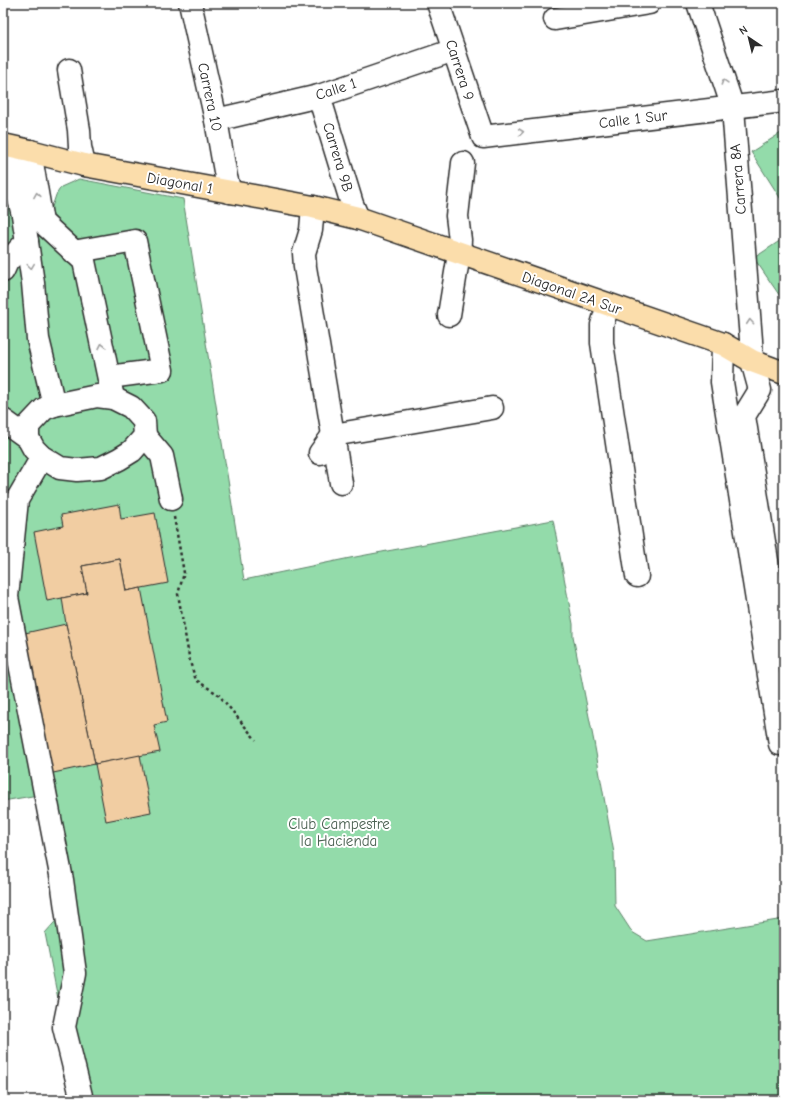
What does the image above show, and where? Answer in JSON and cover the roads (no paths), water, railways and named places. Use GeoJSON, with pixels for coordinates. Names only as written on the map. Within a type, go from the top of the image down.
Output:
{"type":"FeatureCollection","features":[{"type":"Feature","properties":{"kind":"main road","name":"Diagonal 1"},"geometry":{"type":"LineString","coordinates":[[4,145],[84,165],[312,207],[358,218]]}},
{"type":"Feature","properties":{"kind":"main road","name":"Diagonal 2A Sur"},"geometry":{"type":"LineString","coordinates":[[358,218],[723,344],[752,361],[784,373]]}},
{"type":"Feature","properties":{"kind":"street","name":"Carrera 10"},"geometry":{"type":"LineString","coordinates":[[190,3],[216,120],[230,192]]}},
{"type":"Feature","properties":{"kind":"street","name":"Carrera 9"},"geometry":{"type":"LineString","coordinates":[[438,3],[483,137]]}},
{"type":"Feature","properties":{"kind":"street"},"geometry":{"type":"LineString","coordinates":[[555,19],[649,3]]}},
{"type":"Feature","properties":{"kind":"street","name":"Carrera 8A"},"geometry":{"type":"LineString","coordinates":[[698,3],[733,108],[752,361],[760,390],[744,416],[782,654]]}},
{"type":"Feature","properties":{"kind":"street","name":"Calle 1"},"geometry":{"type":"LineString","coordinates":[[216,120],[319,96],[454,50]]}},
{"type":"Feature","properties":{"kind":"street"},"geometry":{"type":"LineString","coordinates":[[69,70],[84,165]]}},
{"type":"Feature","properties":{"kind":"street","name":"Carrera 9B"},"geometry":{"type":"LineString","coordinates":[[319,96],[352,204],[358,218]]}},
{"type":"Feature","properties":{"kind":"street","name":"Calle 1 Sur"},"geometry":{"type":"LineString","coordinates":[[483,137],[784,101]]}},
{"type":"Feature","properties":{"kind":"street"},"geometry":{"type":"LineString","coordinates":[[4,145],[23,215],[31,229],[73,252],[84,260],[113,398]]}},
{"type":"Feature","properties":{"kind":"street"},"geometry":{"type":"LineString","coordinates":[[30,151],[33,283],[38,339],[54,405]]}},
{"type":"Feature","properties":{"kind":"street"},"geometry":{"type":"LineString","coordinates":[[449,315],[459,254],[460,240],[457,216],[463,163]]}},
{"type":"Feature","properties":{"kind":"street"},"geometry":{"type":"LineString","coordinates":[[312,207],[311,230],[304,253],[305,267],[341,482]]}},
{"type":"Feature","properties":{"kind":"street"},"geometry":{"type":"LineString","coordinates":[[3,271],[7,262],[31,229]]}},
{"type":"Feature","properties":{"kind":"street"},"geometry":{"type":"LineString","coordinates":[[73,252],[135,241],[162,370],[109,377]]}},
{"type":"Feature","properties":{"kind":"street"},"geometry":{"type":"LineString","coordinates":[[608,305],[602,325],[602,343],[638,576]]}},
{"type":"Feature","properties":{"kind":"street"},"geometry":{"type":"LineString","coordinates":[[723,344],[722,382],[780,744]]}},
{"type":"Feature","properties":{"kind":"street"},"geometry":{"type":"LineString","coordinates":[[28,438],[28,426],[44,409],[54,405],[97,396],[113,398],[131,406],[144,421],[145,436],[162,456],[171,499]]}},
{"type":"Feature","properties":{"kind":"street"},"geometry":{"type":"LineString","coordinates":[[320,453],[333,435],[492,408]]}},
{"type":"Feature","properties":{"kind":"street"},"geometry":{"type":"LineString","coordinates":[[3,420],[28,438],[34,449],[42,457],[60,468],[77,470],[101,468],[132,451],[145,436]]}},
{"type":"Feature","properties":{"kind":"street"},"geometry":{"type":"LineString","coordinates":[[42,457],[17,500],[7,598],[62,880],[75,973],[64,1027],[82,1100]]}},
{"type":"Feature","properties":{"kind":"park label","name":"Club Campestre la Hacienda"},"geometry":{"type":"Point","coordinates":[339,832]}}]}
